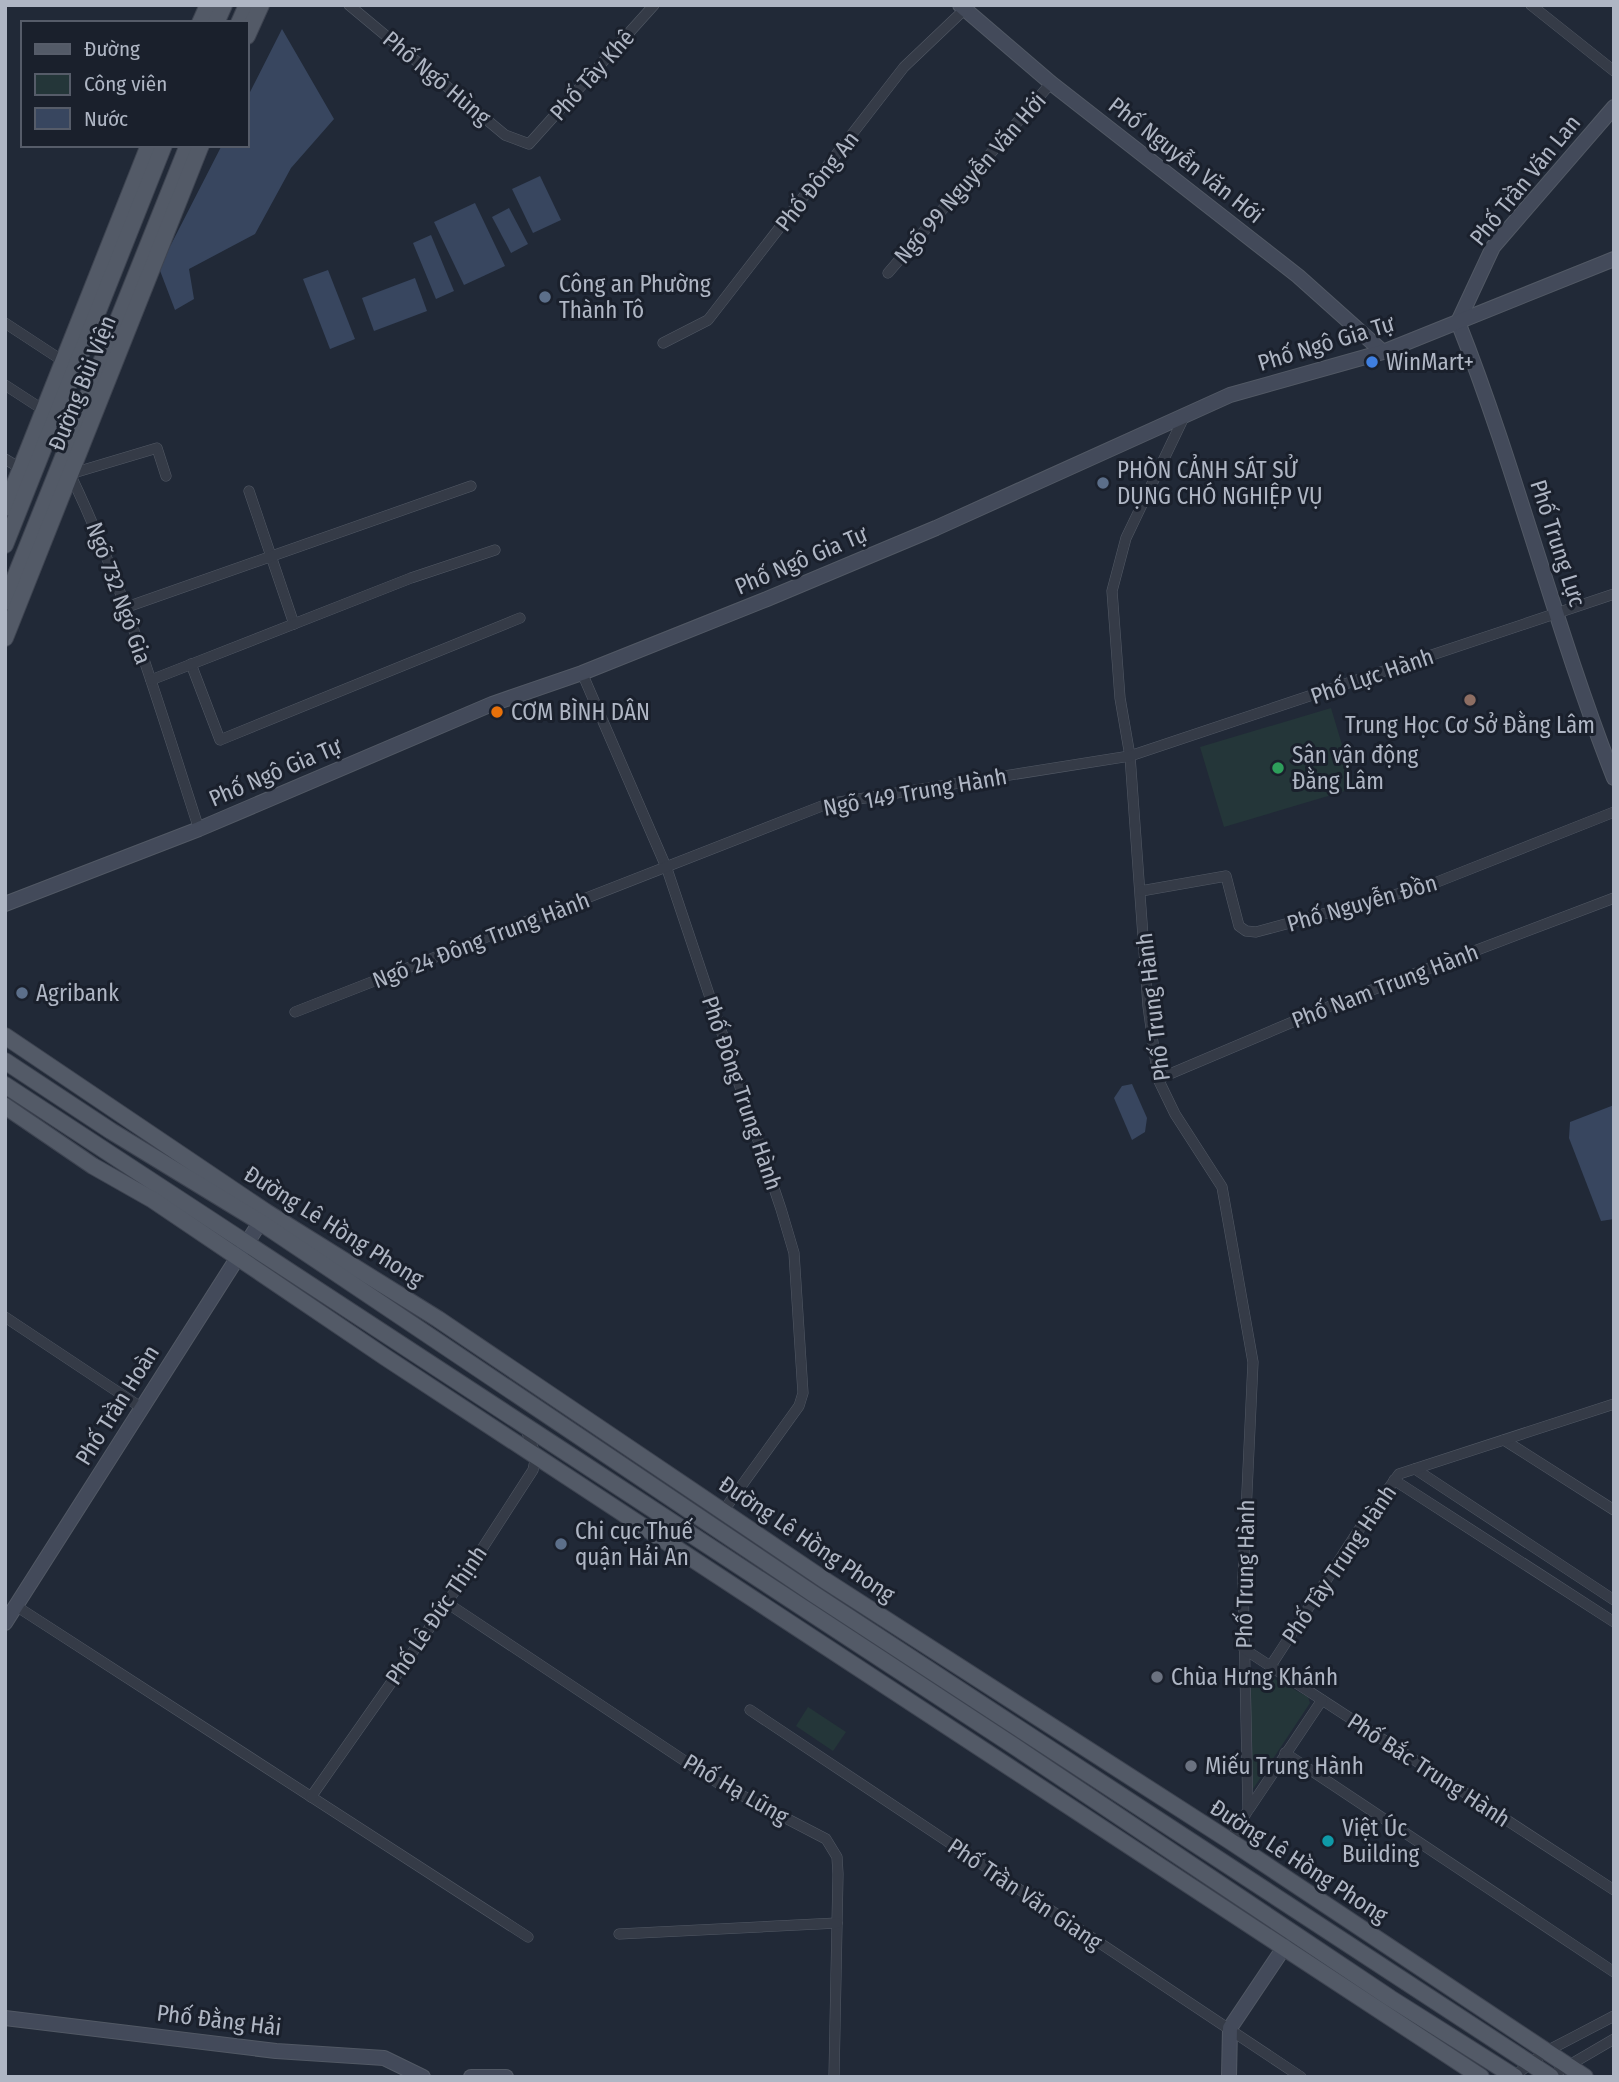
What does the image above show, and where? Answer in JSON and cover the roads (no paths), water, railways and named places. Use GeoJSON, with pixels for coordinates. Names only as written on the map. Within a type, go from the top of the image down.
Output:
{"type":"FeatureCollection","features":[{"type":"Feature","properties":{"kind":"main road"},"geometry":{"type":"LineString","coordinates":[[201,21],[208,5]]}},
{"type":"Feature","properties":{"kind":"main road"},"geometry":{"type":"LineString","coordinates":[[217,21],[224,5]]}},
{"type":"Feature","properties":{"kind":"main road"},"geometry":{"type":"LineString","coordinates":[[240,21],[247,5]]}},
{"type":"Feature","properties":{"kind":"main road"},"geometry":{"type":"LineString","coordinates":[[248,34],[261,5]]}},
{"type":"Feature","properties":{"kind":"main road","name":"Đường Bùi Viện"},"geometry":{"type":"LineString","coordinates":[[5,508],[42,409],[148,147]]}},
{"type":"Feature","properties":{"kind":"main road","name":"Đường Bùi Viện"},"geometry":{"type":"LineString","coordinates":[[5,545],[163,147]]}},
{"type":"Feature","properties":{"kind":"main road","name":"Đường Bùi Viện"},"geometry":{"type":"LineString","coordinates":[[5,601],[187,147]]}},
{"type":"Feature","properties":{"kind":"main road","name":"Đường Bùi Viện"},"geometry":{"type":"LineString","coordinates":[[5,638],[200,147]]}},
{"type":"Feature","properties":{"kind":"main road","name":"Đường Lê Hồng Phong"},"geometry":{"type":"LineString","coordinates":[[5,1036],[263,1217],[815,1595],[1550,2076]]}},
{"type":"Feature","properties":{"kind":"main road","name":"Đường Lê Hồng Phong"},"geometry":{"type":"LineString","coordinates":[[5,1061],[108,1130],[438,1319],[826,1581],[1230,1841],[1585,2077]]}},
{"type":"Feature","properties":{"kind":"main road"},"geometry":{"type":"LineString","coordinates":[[5,1085],[1514,2077]]}},
{"type":"Feature","properties":{"kind":"main road"},"geometry":{"type":"LineString","coordinates":[[5,1106],[1481,2077]]}},
{"type":"Feature","properties":{"kind":"main road"},"geometry":{"type":"LineString","coordinates":[[793,1624],[826,1581]]}},
{"type":"Feature","properties":{"kind":"main road"},"geometry":{"type":"LineString","coordinates":[[1122,1797],[1132,1780]]}},
{"type":"Feature","properties":{"kind":"main road"},"geometry":{"type":"LineString","coordinates":[[1101,1826],[1110,1811]]}},
{"type":"Feature","properties":{"kind":"street","name":"Phố Ngô Hùng"},"geometry":{"type":"LineString","coordinates":[[349,5],[505,135],[529,144]]}},
{"type":"Feature","properties":{"kind":"street","name":"Phố Tây Khê"},"geometry":{"type":"LineString","coordinates":[[529,144],[654,5]]}},
{"type":"Feature","properties":{"kind":"street"},"geometry":{"type":"LineString","coordinates":[[1531,5],[1614,71]]}},
{"type":"Feature","properties":{"kind":"street","name":"Phố Nguyễn Văn Hới"},"geometry":{"type":"LineString","coordinates":[[965,7],[1051,83],[1289,269],[1383,352]]}},
{"type":"Feature","properties":{"kind":"street","name":"Phố Đông An"},"geometry":{"type":"LineString","coordinates":[[663,343],[708,320],[904,67],[965,7]]}},
{"type":"Feature","properties":{"kind":"street","name":"Ngõ 99 Nguyễn Văn Hới"},"geometry":{"type":"LineString","coordinates":[[888,272],[1051,83]]}},
{"type":"Feature","properties":{"kind":"street","name":"Phố Trần Văn Lan"},"geometry":{"type":"LineString","coordinates":[[1458,322],[1493,247],[1614,107]]}},
{"type":"Feature","properties":{"kind":"street","name":"Phố Ngô Gia Tự"},"geometry":{"type":"LineString","coordinates":[[5,904],[199,828],[492,704],[582,673],[936,528],[1230,395],[1383,352],[1614,259]]}},
{"type":"Feature","properties":{"kind":"street","name":"Phố Trung Lực"},"geometry":{"type":"LineString","coordinates":[[1458,322],[1486,393],[1556,613],[1614,778]]}},
{"type":"Feature","properties":{"kind":"street"},"geometry":{"type":"LineString","coordinates":[[5,323],[63,361]]}},
{"type":"Feature","properties":{"kind":"street"},"geometry":{"type":"LineString","coordinates":[[5,385],[42,409]]}},
{"type":"Feature","properties":{"kind":"street","name":"Phố Trung Hành"},"geometry":{"type":"LineString","coordinates":[[1184,416],[1126,538],[1112,591],[1120,698],[1130,756],[1148,1006],[1158,1079],[1175,1114],[1222,1187],[1253,1362],[1243,1578],[1248,1810]]}},
{"type":"Feature","properties":{"kind":"street"},"geometry":{"type":"LineString","coordinates":[[70,474],[157,448],[166,476]]}},
{"type":"Feature","properties":{"kind":"street"},"geometry":{"type":"LineString","coordinates":[[5,459],[20,468]]}},
{"type":"Feature","properties":{"kind":"street","name":"Ngõ 732 Ngô Gia"},"geometry":{"type":"LineString","coordinates":[[70,474],[103,543],[127,607],[199,828]]}},
{"type":"Feature","properties":{"kind":"street"},"geometry":{"type":"LineString","coordinates":[[127,607],[471,486]]}},
{"type":"Feature","properties":{"kind":"street"},"geometry":{"type":"LineString","coordinates":[[250,491],[294,624]]}},
{"type":"Feature","properties":{"kind":"street"},"geometry":{"type":"LineString","coordinates":[[151,680],[411,578],[495,550]]}},
{"type":"Feature","properties":{"kind":"street","name":"Phố Lực Hành"},"geometry":{"type":"LineString","coordinates":[[1130,756],[1614,594]]}},
{"type":"Feature","properties":{"kind":"street"},"geometry":{"type":"LineString","coordinates":[[191,664],[220,740],[520,618]]}},
{"type":"Feature","properties":{"kind":"street","name":"Phố Đông Trung Hành"},"geometry":{"type":"LineString","coordinates":[[582,673],[667,869],[794,1253],[803,1393],[799,1406],[724,1510]]}},
{"type":"Feature","properties":{"kind":"street","name":"Ngõ 149 Trung Hành"},"geometry":{"type":"LineString","coordinates":[[667,869],[827,804],[1130,756]]}},
{"type":"Feature","properties":{"kind":"street","name":"Phố Nguyễn Đồn"},"geometry":{"type":"LineString","coordinates":[[1140,891],[1226,876],[1239,926],[1246,931],[1256,932],[1427,886],[1614,812]]}},
{"type":"Feature","properties":{"kind":"street","name":"Ngõ 24 Đông Trung Hành"},"geometry":{"type":"LineString","coordinates":[[295,1012],[667,869]]}},
{"type":"Feature","properties":{"kind":"street","name":"Phố Nam Trung Hành"},"geometry":{"type":"LineString","coordinates":[[1158,1079],[1335,1004],[1614,898]]}},
{"type":"Feature","properties":{"kind":"street","name":"Phố Trần Hoàn"},"geometry":{"type":"LineString","coordinates":[[5,1623],[263,1217]]}},
{"type":"Feature","properties":{"kind":"street"},"geometry":{"type":"LineString","coordinates":[[5,1317],[142,1408]]}},
{"type":"Feature","properties":{"kind":"street","name":"Phố Tây Trung Hành"},"geometry":{"type":"LineString","coordinates":[[1270,1667],[1399,1474],[1614,1404]]}},
{"type":"Feature","properties":{"kind":"street"},"geometry":{"type":"LineString","coordinates":[[525,1427],[537,1456]]}},
{"type":"Feature","properties":{"kind":"street"},"geometry":{"type":"LineString","coordinates":[[1504,1440],[1614,1510]]}},
{"type":"Feature","properties":{"kind":"street","name":"Phố Lê Đức Thịnh"},"geometry":{"type":"LineString","coordinates":[[311,1797],[447,1603],[533,1470],[537,1456]]}},
{"type":"Feature","properties":{"kind":"street"},"geometry":{"type":"LineString","coordinates":[[1415,1469],[1614,1600]]}},
{"type":"Feature","properties":{"kind":"street"},"geometry":{"type":"LineString","coordinates":[[1394,1480],[1614,1622]]}},
{"type":"Feature","properties":{"kind":"street","name":"Phố Hạ Lũng"},"geometry":{"type":"LineString","coordinates":[[447,1603],[718,1783],[826,1839],[837,1857],[834,2077]]}},
{"type":"Feature","properties":{"kind":"street"},"geometry":{"type":"LineString","coordinates":[[16,1606],[528,1937]]}},
{"type":"Feature","properties":{"kind":"street","name":"Phố Bắc Trung Hành"},"geometry":{"type":"LineString","coordinates":[[1244,1649],[1614,1890]]}},
{"type":"Feature","properties":{"kind":"street"},"geometry":{"type":"LineString","coordinates":[[1230,1841],[1322,1700]]}},
{"type":"Feature","properties":{"kind":"street","name":"Phố Trần Văn Giang"},"geometry":{"type":"LineString","coordinates":[[750,1710],[1301,2077]]}},
{"type":"Feature","properties":{"kind":"street"},"geometry":{"type":"LineString","coordinates":[[1285,1753],[1614,1972]]}},
{"type":"Feature","properties":{"kind":"street"},"geometry":{"type":"LineString","coordinates":[[619,1934],[837,1923]]}},
{"type":"Feature","properties":{"kind":"street"},"geometry":{"type":"LineString","coordinates":[[1229,2077],[1230,2028],[1285,1946]]}},
{"type":"Feature","properties":{"kind":"street"},"geometry":{"type":"LineString","coordinates":[[1514,2077],[1545,2052],[1614,2016]]}},
{"type":"Feature","properties":{"kind":"street","name":"Phố Đằng Hải"},"geometry":{"type":"LineString","coordinates":[[5,2018],[276,2051],[384,2058],[423,2077]]}},
{"type":"Feature","properties":{"kind":"street"},"geometry":{"type":"LineString","coordinates":[[1550,2076],[1614,2039]]}},
{"type":"Feature","properties":{"kind":"street"},"geometry":{"type":"LineString","coordinates":[[471,2077],[506,2077]]}},
{"type":"Feature","properties":{"kind":"water"},"geometry":{"type":"Polygon","coordinates":[[[282,29],[334,119],[291,168],[255,234],[189,269],[194,299],[175,310],[159,268],[221,147],[248,147],[248,96],[282,29]]]}},
{"type":"Feature","properties":{"kind":"water"},"geometry":{"type":"Polygon","coordinates":[[[540,176],[561,220],[533,233],[512,189],[540,176]]]}},
{"type":"Feature","properties":{"kind":"water"},"geometry":{"type":"Polygon","coordinates":[[[475,203],[505,266],[464,285],[434,222],[475,203]]]}},
{"type":"Feature","properties":{"kind":"water"},"geometry":{"type":"Polygon","coordinates":[[[509,208],[528,244],[511,253],[492,217],[509,208]]]}},
{"type":"Feature","properties":{"kind":"water"},"geometry":{"type":"Polygon","coordinates":[[[431,235],[454,291],[436,299],[413,243],[431,235]]]}},
{"type":"Feature","properties":{"kind":"water"},"geometry":{"type":"Polygon","coordinates":[[[328,270],[355,339],[330,349],[303,279],[328,270]]]}},
{"type":"Feature","properties":{"kind":"water"},"geometry":{"type":"Polygon","coordinates":[[[415,278],[427,311],[374,331],[362,298],[415,278]]]}},
{"type":"Feature","properties":{"kind":"water"},"geometry":{"type":"Polygon","coordinates":[[[1132,1084],[1147,1118],[1145,1132],[1132,1140],[1114,1098],[1122,1086],[1132,1084]]]}},
{"type":"Feature","properties":{"kind":"water"},"geometry":{"type":"Polygon","coordinates":[[[1614,1105],[1614,1219],[1601,1221],[1569,1138],[1570,1122],[1614,1105]]]}},
{"type":"Feature","properties":{"kind":"place","name":"Công an Phường Thành Tô"},"geometry":{"type":"Point","coordinates":[545,297]}},
{"type":"Feature","properties":{"kind":"place","name":"WinMart+"},"geometry":{"type":"Point","coordinates":[1372,362]}},
{"type":"Feature","properties":{"kind":"place","name":"PHÒN CẢNH SÁT SỬ DỤNG CHÓ NGHIỆP VỤ"},"geometry":{"type":"Point","coordinates":[1103,483]}},
{"type":"Feature","properties":{"kind":"place","name":"Trung Học Cơ Sở Đằng Lâm"},"geometry":{"type":"Point","coordinates":[1470,700]}},
{"type":"Feature","properties":{"kind":"place","name":"CƠM BÌNH DÂN"},"geometry":{"type":"Point","coordinates":[497,712]}},
{"type":"Feature","properties":{"kind":"place","name":"Sân vận động Đằng Lâm"},"geometry":{"type":"Point","coordinates":[1278,768]}},
{"type":"Feature","properties":{"kind":"place","name":"Agribank"},"geometry":{"type":"Point","coordinates":[22,993]}},
{"type":"Feature","properties":{"kind":"place","name":"Chi cục Thuế quận Hải An"},"geometry":{"type":"Point","coordinates":[561,1544]}},
{"type":"Feature","properties":{"kind":"place","name":"Chùa Hưng Khánh"},"geometry":{"type":"Point","coordinates":[1157,1677]}},
{"type":"Feature","properties":{"kind":"place","name":"Miếu Trung Hành"},"geometry":{"type":"Point","coordinates":[1191,1766]}},
{"type":"Feature","properties":{"kind":"place","name":"Việt Úc Building"},"geometry":{"type":"Point","coordinates":[1328,1841]}}]}
